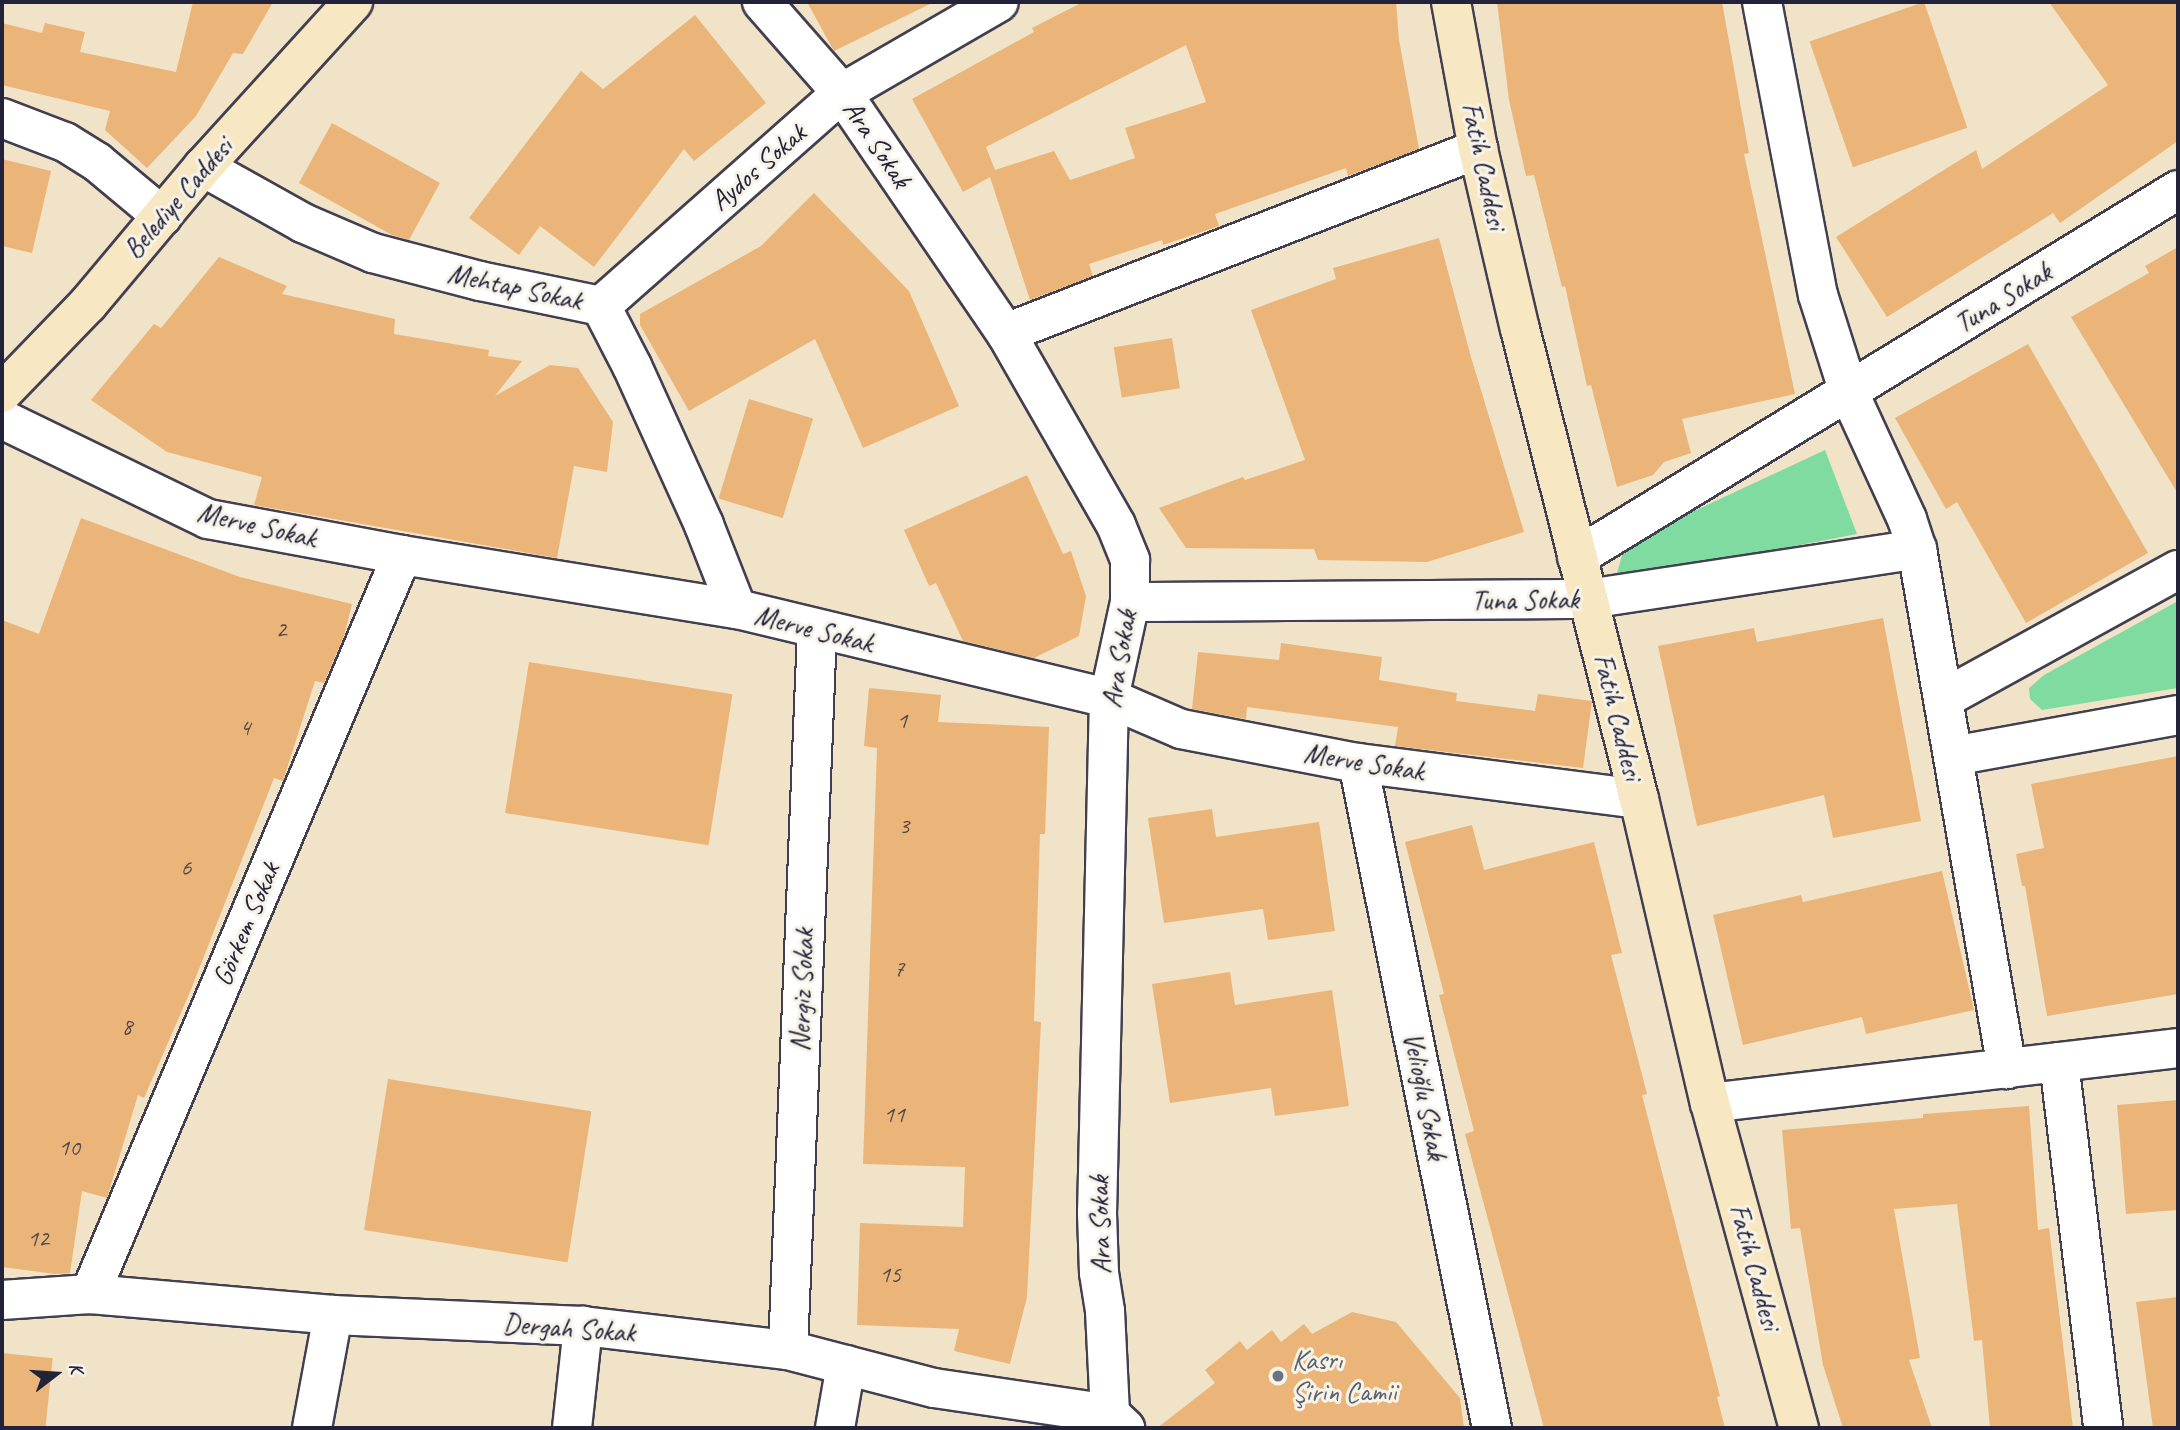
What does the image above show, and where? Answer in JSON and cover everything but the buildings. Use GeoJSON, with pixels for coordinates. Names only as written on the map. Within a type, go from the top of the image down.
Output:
{"type":"FeatureCollection","features":[{"type":"Feature","properties":{"kind":"street","name":"Belediye Caddesi"},"geometry":{"type":"LineString","coordinates":[[2,393],[88,304],[203,167],[353,2]]}},
{"type":"Feature","properties":{"kind":"street","name":"Ara Sokak"},"geometry":{"type":"LineString","coordinates":[[762,2],[842,93],[1006,333],[1116,525],[1130,560],[1130,602],[1109,698],[1097,1213],[1114,1424]]}},
{"type":"Feature","properties":{"kind":"street","name":"Aydos Sokak"},"geometry":{"type":"LineString","coordinates":[[601,306],[842,93],[999,2]]}},
{"type":"Feature","properties":{"kind":"street","name":"Fatih Caddesi"},"geometry":{"type":"LineString","coordinates":[[1451,2],[1478,149],[1639,799],[1710,1103],[1799,1428]]}},
{"type":"Feature","properties":{"kind":"street"},"geometry":{"type":"LineString","coordinates":[[1762,2],[1818,295],[1849,393],[1907,519],[1917,549],[2007,1069]]}},
{"type":"Feature","properties":{"kind":"street"},"geometry":{"type":"LineString","coordinates":[[2,118],[65,142],[97,162],[162,216]]}},
{"type":"Feature","properties":{"kind":"street"},"geometry":{"type":"LineString","coordinates":[[1006,333],[1478,149]]}},
{"type":"Feature","properties":{"kind":"street","name":"Mehtap Sokak"},"geometry":{"type":"LineString","coordinates":[[203,167],[303,223],[373,254],[480,281],[601,306],[632,366],[704,525],[737,609]]}},
{"type":"Feature","properties":{"kind":"street","name":"Tuna Sokak"},"geometry":{"type":"LineString","coordinates":[[1577,557],[2178,190]]}},
{"type":"Feature","properties":{"kind":"street","name":"Merve Sokak"},"geometry":{"type":"LineString","coordinates":[[2,419],[208,519],[402,555],[737,609],[817,631],[1109,698],[1181,729],[1358,763],[1639,799]]}},
{"type":"Feature","properties":{"kind":"street","name":"Tuna Sokak"},"geometry":{"type":"LineString","coordinates":[[1130,602],[1588,600],[1917,549]]}},
{"type":"Feature","properties":{"kind":"street","name":"Görkem Sokak"},"geometry":{"type":"LineString","coordinates":[[90,1294],[402,555]]}},
{"type":"Feature","properties":{"kind":"street"},"geometry":{"type":"LineString","coordinates":[[1943,699],[2178,570]]}},
{"type":"Feature","properties":{"kind":"street","name":"Nergiz Sokak"},"geometry":{"type":"LineString","coordinates":[[788,1350],[817,631]]}},
{"type":"Feature","properties":{"kind":"street"},"geometry":{"type":"LineString","coordinates":[[1953,757],[2178,715]]}},
{"type":"Feature","properties":{"kind":"street","name":"Velioğlu Sokak"},"geometry":{"type":"LineString","coordinates":[[1358,763],[1492,1428]]}},
{"type":"Feature","properties":{"kind":"street"},"geometry":{"type":"LineString","coordinates":[[1710,1103],[2178,1048]]}},
{"type":"Feature","properties":{"kind":"street"},"geometry":{"type":"LineString","coordinates":[[2059,1062],[2103,1428]]}},
{"type":"Feature","properties":{"kind":"street","name":"Dergah Sokak"},"geometry":{"type":"LineString","coordinates":[[2,1300],[90,1294],[333,1315],[583,1326],[788,1350],[934,1388],[1114,1424]]}},
{"type":"Feature","properties":{"kind":"street"},"geometry":{"type":"LineString","coordinates":[[312,1428],[333,1315]]}},
{"type":"Feature","properties":{"kind":"street"},"geometry":{"type":"LineString","coordinates":[[572,1428],[583,1326]]}},
{"type":"Feature","properties":{"kind":"street"},"geometry":{"type":"LineString","coordinates":[[835,1428],[846,1365]]}},
{"type":"Feature","properties":{"kind":"green space"},"geometry":{"type":"Polygon","coordinates":[[[1825,450],[1857,534],[1628,578],[1617,573],[1623,552],[1632,540],[1825,450]]]}},
{"type":"Feature","properties":{"kind":"green space"},"geometry":{"type":"Polygon","coordinates":[[[2178,601],[2178,688],[2042,710],[2030,699],[2029,688],[2044,675],[2178,601]]]}},
{"type":"Feature","properties":{"kind":"place","name":"Kasrı Şirin Camii"},"geometry":{"type":"Point","coordinates":[1278,1376]}}]}
